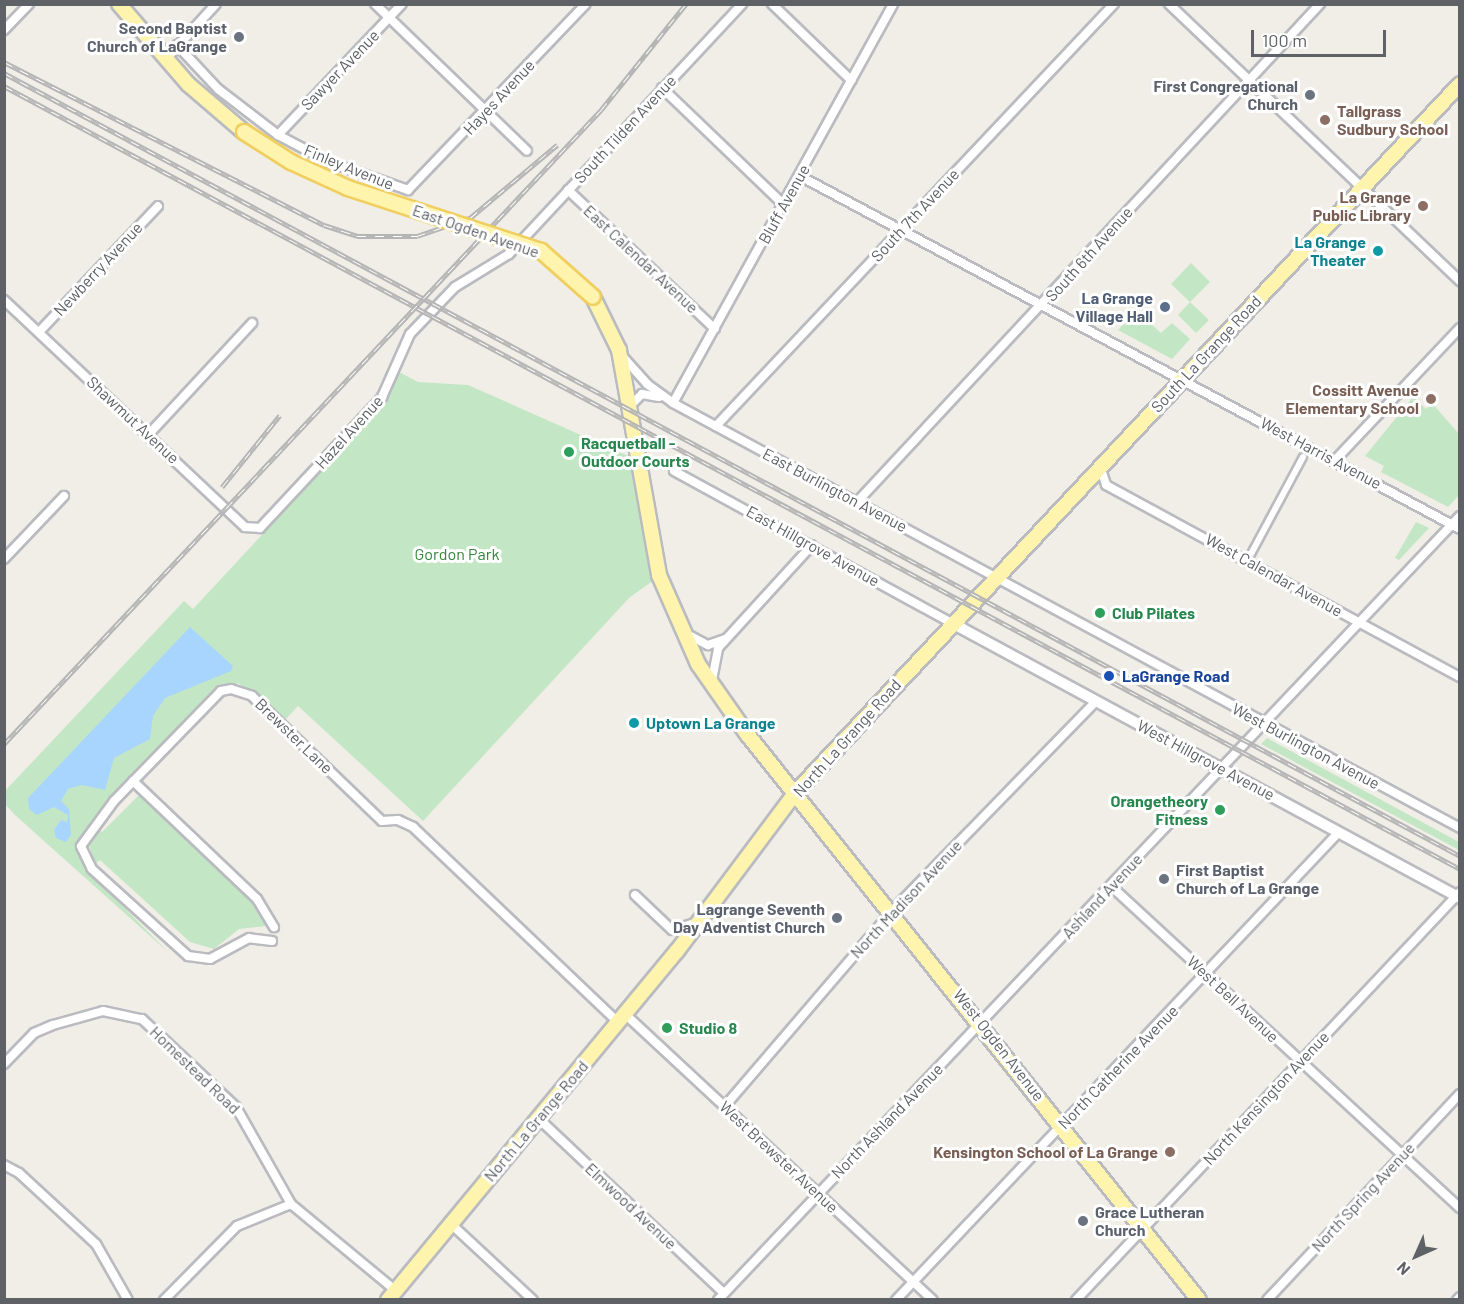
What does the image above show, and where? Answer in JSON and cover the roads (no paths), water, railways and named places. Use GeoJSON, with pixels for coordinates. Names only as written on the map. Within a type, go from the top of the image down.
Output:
{"type":"FeatureCollection","features":[{"type":"Feature","properties":{"kind":"main road","name":"East Ogden Avenue"},"geometry":{"type":"LineString","coordinates":[[119,4],[169,63],[226,119],[291,162],[348,188],[541,251],[593,297],[619,350],[650,542],[680,629],[712,686],[795,794]]}},
{"type":"Feature","properties":{"kind":"main road","name":"South La Grange Road"},"geometry":{"type":"LineString","coordinates":[[952,623],[1460,84]]}},
{"type":"Feature","properties":{"kind":"main road","name":"North La Grange Road"},"geometry":{"type":"LineString","coordinates":[[392,1295],[677,951],[795,794],[952,623]]}},
{"type":"Feature","properties":{"kind":"main road","name":"West Ogden Avenue"},"geometry":{"type":"LineString","coordinates":[[795,794],[982,1022],[1199,1299]]}},
{"type":"Feature","properties":{"kind":"street"},"geometry":{"type":"LineString","coordinates":[[4,30],[29,4]]}},
{"type":"Feature","properties":{"kind":"street"},"geometry":{"type":"LineString","coordinates":[[169,63],[177,45],[216,4]]}},
{"type":"Feature","properties":{"kind":"street"},"geometry":{"type":"LineString","coordinates":[[375,4],[527,150]]}},
{"type":"Feature","properties":{"kind":"street","name":"Sawyer Avenue"},"geometry":{"type":"LineString","coordinates":[[278,135],[402,4]]}},
{"type":"Feature","properties":{"kind":"street","name":"Hayes Avenue"},"geometry":{"type":"LineString","coordinates":[[413,189],[586,4]]}},
{"type":"Feature","properties":{"kind":"street","name":"South Tilden Avenue"},"geometry":{"type":"LineString","coordinates":[[441,302],[509,254],[742,4]]}},
{"type":"Feature","properties":{"kind":"street"},"geometry":{"type":"LineString","coordinates":[[772,4],[851,80]]}},
{"type":"Feature","properties":{"kind":"street","name":"Bluff Avenue"},"geometry":{"type":"LineString","coordinates":[[673,403],[893,4]]}},
{"type":"Feature","properties":{"kind":"street","name":"South 7th Avenue"},"geometry":{"type":"LineString","coordinates":[[716,426],[1114,4]]}},
{"type":"Feature","properties":{"kind":"street"},"geometry":{"type":"LineString","coordinates":[[1169,4],[1460,281]]}},
{"type":"Feature","properties":{"kind":"street","name":"South 6th Avenue"},"geometry":{"type":"LineString","coordinates":[[857,502],[1043,305],[1320,4]]}},
{"type":"Feature","properties":{"kind":"street","name":"Finley Avenue"},"geometry":{"type":"LineString","coordinates":[[177,45],[218,89],[278,135],[348,170],[413,189]]}},
{"type":"Feature","properties":{"kind":"street"},"geometry":{"type":"LineString","coordinates":[[662,88],[784,205]]}},
{"type":"Feature","properties":{"kind":"street","name":"West Harris Avenue"},"geometry":{"type":"LineString","coordinates":[[800,176],[1336,459],[1456,526]]}},
{"type":"Feature","properties":{"kind":"street","name":"East Calendar Avenue"},"geometry":{"type":"LineString","coordinates":[[568,190],[715,329]]}},
{"type":"Feature","properties":{"kind":"street","name":"Newberry Avenue"},"geometry":{"type":"LineString","coordinates":[[39,332],[158,206]]}},
{"type":"Feature","properties":{"kind":"street","name":"Shawmut Avenue"},"geometry":{"type":"LineString","coordinates":[[4,300],[245,527],[264,525]]}},
{"type":"Feature","properties":{"kind":"street","name":"Hazel Avenue"},"geometry":{"type":"LineString","coordinates":[[264,525],[382,397],[406,341],[441,302]]}},
{"type":"Feature","properties":{"kind":"street"},"geometry":{"type":"LineString","coordinates":[[148,435],[252,323]]}},
{"type":"Feature","properties":{"kind":"street"},"geometry":{"type":"LineString","coordinates":[[1336,459],[1460,328]]}},
{"type":"Feature","properties":{"kind":"street","name":"East Burlington Avenue"},"geometry":{"type":"LineString","coordinates":[[619,350],[646,384],[673,403],[996,577]]}},
{"type":"Feature","properties":{"kind":"street","name":"East Burlington Avenue"},"geometry":{"type":"LineString","coordinates":[[629,408],[642,394],[673,403]]}},
{"type":"Feature","properties":{"kind":"street"},"geometry":{"type":"LineString","coordinates":[[1251,554],[1304,457]]}},
{"type":"Feature","properties":{"kind":"street","name":"West Calendar Avenue"},"geometry":{"type":"LineString","coordinates":[[1100,465],[1106,485],[1460,677]]}},
{"type":"Feature","properties":{"kind":"street","name":"East Hillgrove Avenue"},"geometry":{"type":"LineString","coordinates":[[674,471],[952,623]]}},
{"type":"Feature","properties":{"kind":"street"},"geometry":{"type":"LineString","coordinates":[[4,560],[64,496]]}},
{"type":"Feature","properties":{"kind":"street","name":"Ashland Avenue"},"geometry":{"type":"LineString","coordinates":[[982,1022],[1112,887],[1359,622],[1456,526],[1460,516]]}},
{"type":"Feature","properties":{"kind":"street"},"geometry":{"type":"LineString","coordinates":[[712,686],[712,660],[725,638],[812,545]]}},
{"type":"Feature","properties":{"kind":"street","name":"West Burlington Avenue"},"geometry":{"type":"LineString","coordinates":[[996,577],[1460,828]]}},
{"type":"Feature","properties":{"kind":"street","name":"West Hillgrove Avenue"},"geometry":{"type":"LineString","coordinates":[[952,623],[1458,895]]}},
{"type":"Feature","properties":{"kind":"street"},"geometry":{"type":"LineString","coordinates":[[680,629],[702,644],[725,638]]}},
{"type":"Feature","properties":{"kind":"street","name":"Brewster Lane"},"geometry":{"type":"LineString","coordinates":[[272,941],[249,938],[210,959],[188,956],[92,869],[81,846],[83,837],[133,781],[221,692],[243,689],[382,821],[398,820],[413,827],[622,1018]]}},
{"type":"Feature","properties":{"kind":"street","name":"North Madison Avenue"},"geometry":{"type":"LineString","coordinates":[[725,1106],[891,912],[1096,700]]}},
{"type":"Feature","properties":{"kind":"street"},"geometry":{"type":"LineString","coordinates":[[133,781],[257,899],[274,927]]}},
{"type":"Feature","properties":{"kind":"street","name":"North Catherine Avenue"},"geometry":{"type":"LineString","coordinates":[[896,1299],[1339,832]]}},
{"type":"Feature","properties":{"kind":"street","name":"West Bell Avenue"},"geometry":{"type":"LineString","coordinates":[[1112,887],[1460,1208]]}},
{"type":"Feature","properties":{"kind":"street"},"geometry":{"type":"LineString","coordinates":[[635,895],[672,930],[701,919]]}},
{"type":"Feature","properties":{"kind":"street","name":"North Kensington Avenue"},"geometry":{"type":"LineString","coordinates":[[1076,1299],[1458,895]]}},
{"type":"Feature","properties":{"kind":"street","name":"Homestead Road"},"geometry":{"type":"LineString","coordinates":[[4,1064],[34,1034],[52,1025],[103,1011],[134,1015],[236,1107],[291,1204],[392,1295]]}},
{"type":"Feature","properties":{"kind":"street","name":"West Brewster Avenue"},"geometry":{"type":"LineString","coordinates":[[622,1018],[725,1106],[933,1299]]}},
{"type":"Feature","properties":{"kind":"street","name":"North Ashland Avenue"},"geometry":{"type":"LineString","coordinates":[[721,1296],[982,1022]]}},
{"type":"Feature","properties":{"kind":"street","name":"North Spring Avenue"},"geometry":{"type":"LineString","coordinates":[[1267,1299],[1460,1094]]}},
{"type":"Feature","properties":{"kind":"street","name":"Elmwood Avenue"},"geometry":{"type":"LineString","coordinates":[[538,1118],[721,1296]]}},
{"type":"Feature","properties":{"kind":"street"},"geometry":{"type":"LineString","coordinates":[[4,1165],[20,1173],[96,1244],[128,1299]]}},
{"type":"Feature","properties":{"kind":"street"},"geometry":{"type":"LineString","coordinates":[[164,1299],[237,1226],[291,1204]]}},
{"type":"Feature","properties":{"kind":"street"},"geometry":{"type":"LineString","coordinates":[[450,1223],[532,1299]]}},
{"type":"Feature","properties":{"kind":"water"},"geometry":{"type":"Polygon","coordinates":[[[190,627],[233,666],[231,671],[165,698],[153,716],[150,739],[114,758],[105,790],[81,785],[68,789],[61,801],[69,809],[71,835],[66,842],[56,838],[54,830],[61,820],[67,822],[68,815],[54,807],[37,815],[29,809],[28,798],[190,627]]]}},
{"type":"Feature","properties":{"kind":"railway"},"geometry":{"type":"LineString","coordinates":[[4,744],[601,110],[686,4]]}},
{"type":"Feature","properties":{"kind":"railway"},"geometry":{"type":"LineString","coordinates":[[4,62],[324,225],[357,236],[417,236],[470,218],[557,145]]}},
{"type":"Feature","properties":{"kind":"railway"},"geometry":{"type":"LineString","coordinates":[[4,73],[1460,856]]}},
{"type":"Feature","properties":{"kind":"railway"},"geometry":{"type":"LineString","coordinates":[[4,86],[1460,869]]}},
{"type":"Feature","properties":{"kind":"railway"},"geometry":{"type":"LineString","coordinates":[[222,487],[280,415]]}},
{"type":"Feature","properties":{"kind":"place","name":"Second Baptist Church of LaGrange"},"geometry":{"type":"Point","coordinates":[239,37]}},
{"type":"Feature","properties":{"kind":"place","name":"First Congregational Church"},"geometry":{"type":"Point","coordinates":[1310,95]}},
{"type":"Feature","properties":{"kind":"place","name":"Tallgrass Sudbury School"},"geometry":{"type":"Point","coordinates":[1325,120]}},
{"type":"Feature","properties":{"kind":"place","name":"La Grange Public Library"},"geometry":{"type":"Point","coordinates":[1423,206]}},
{"type":"Feature","properties":{"kind":"place","name":"La Grange Theater"},"geometry":{"type":"Point","coordinates":[1378,251]}},
{"type":"Feature","properties":{"kind":"place","name":"La Grange Village Hall"},"geometry":{"type":"Point","coordinates":[1165,307]}},
{"type":"Feature","properties":{"kind":"place","name":"Cossitt Avenue Elementary School"},"geometry":{"type":"Point","coordinates":[1431,399]}},
{"type":"Feature","properties":{"kind":"place","name":"Racquetball - Outdoor Courts"},"geometry":{"type":"Point","coordinates":[569,452]}},
{"type":"Feature","properties":{"kind":"place","name":"Club Pilates"},"geometry":{"type":"Point","coordinates":[1100,613]}},
{"type":"Feature","properties":{"kind":"place","name":"LaGrange Road"},"geometry":{"type":"Point","coordinates":[1109,676]}},
{"type":"Feature","properties":{"kind":"place","name":"Uptown La Grange"},"geometry":{"type":"Point","coordinates":[634,723]}},
{"type":"Feature","properties":{"kind":"place","name":"Orangetheory Fitness"},"geometry":{"type":"Point","coordinates":[1220,810]}},
{"type":"Feature","properties":{"kind":"place","name":"First Baptist Church of La Grange"},"geometry":{"type":"Point","coordinates":[1164,879]}},
{"type":"Feature","properties":{"kind":"place","name":"Lagrange Seventh Day Adventist Church"},"geometry":{"type":"Point","coordinates":[837,918]}},
{"type":"Feature","properties":{"kind":"place","name":"Studio 8"},"geometry":{"type":"Point","coordinates":[667,1028]}},
{"type":"Feature","properties":{"kind":"place","name":"Kensington School of La Grange"},"geometry":{"type":"Point","coordinates":[1170,1152]}},
{"type":"Feature","properties":{"kind":"place","name":"Grace Lutheran Church"},"geometry":{"type":"Point","coordinates":[1083,1221]}},
{"type":"Feature","properties":{"kind":"park label","name":"Gordon Park"},"geometry":{"type":"Point","coordinates":[457,554]}}]}
